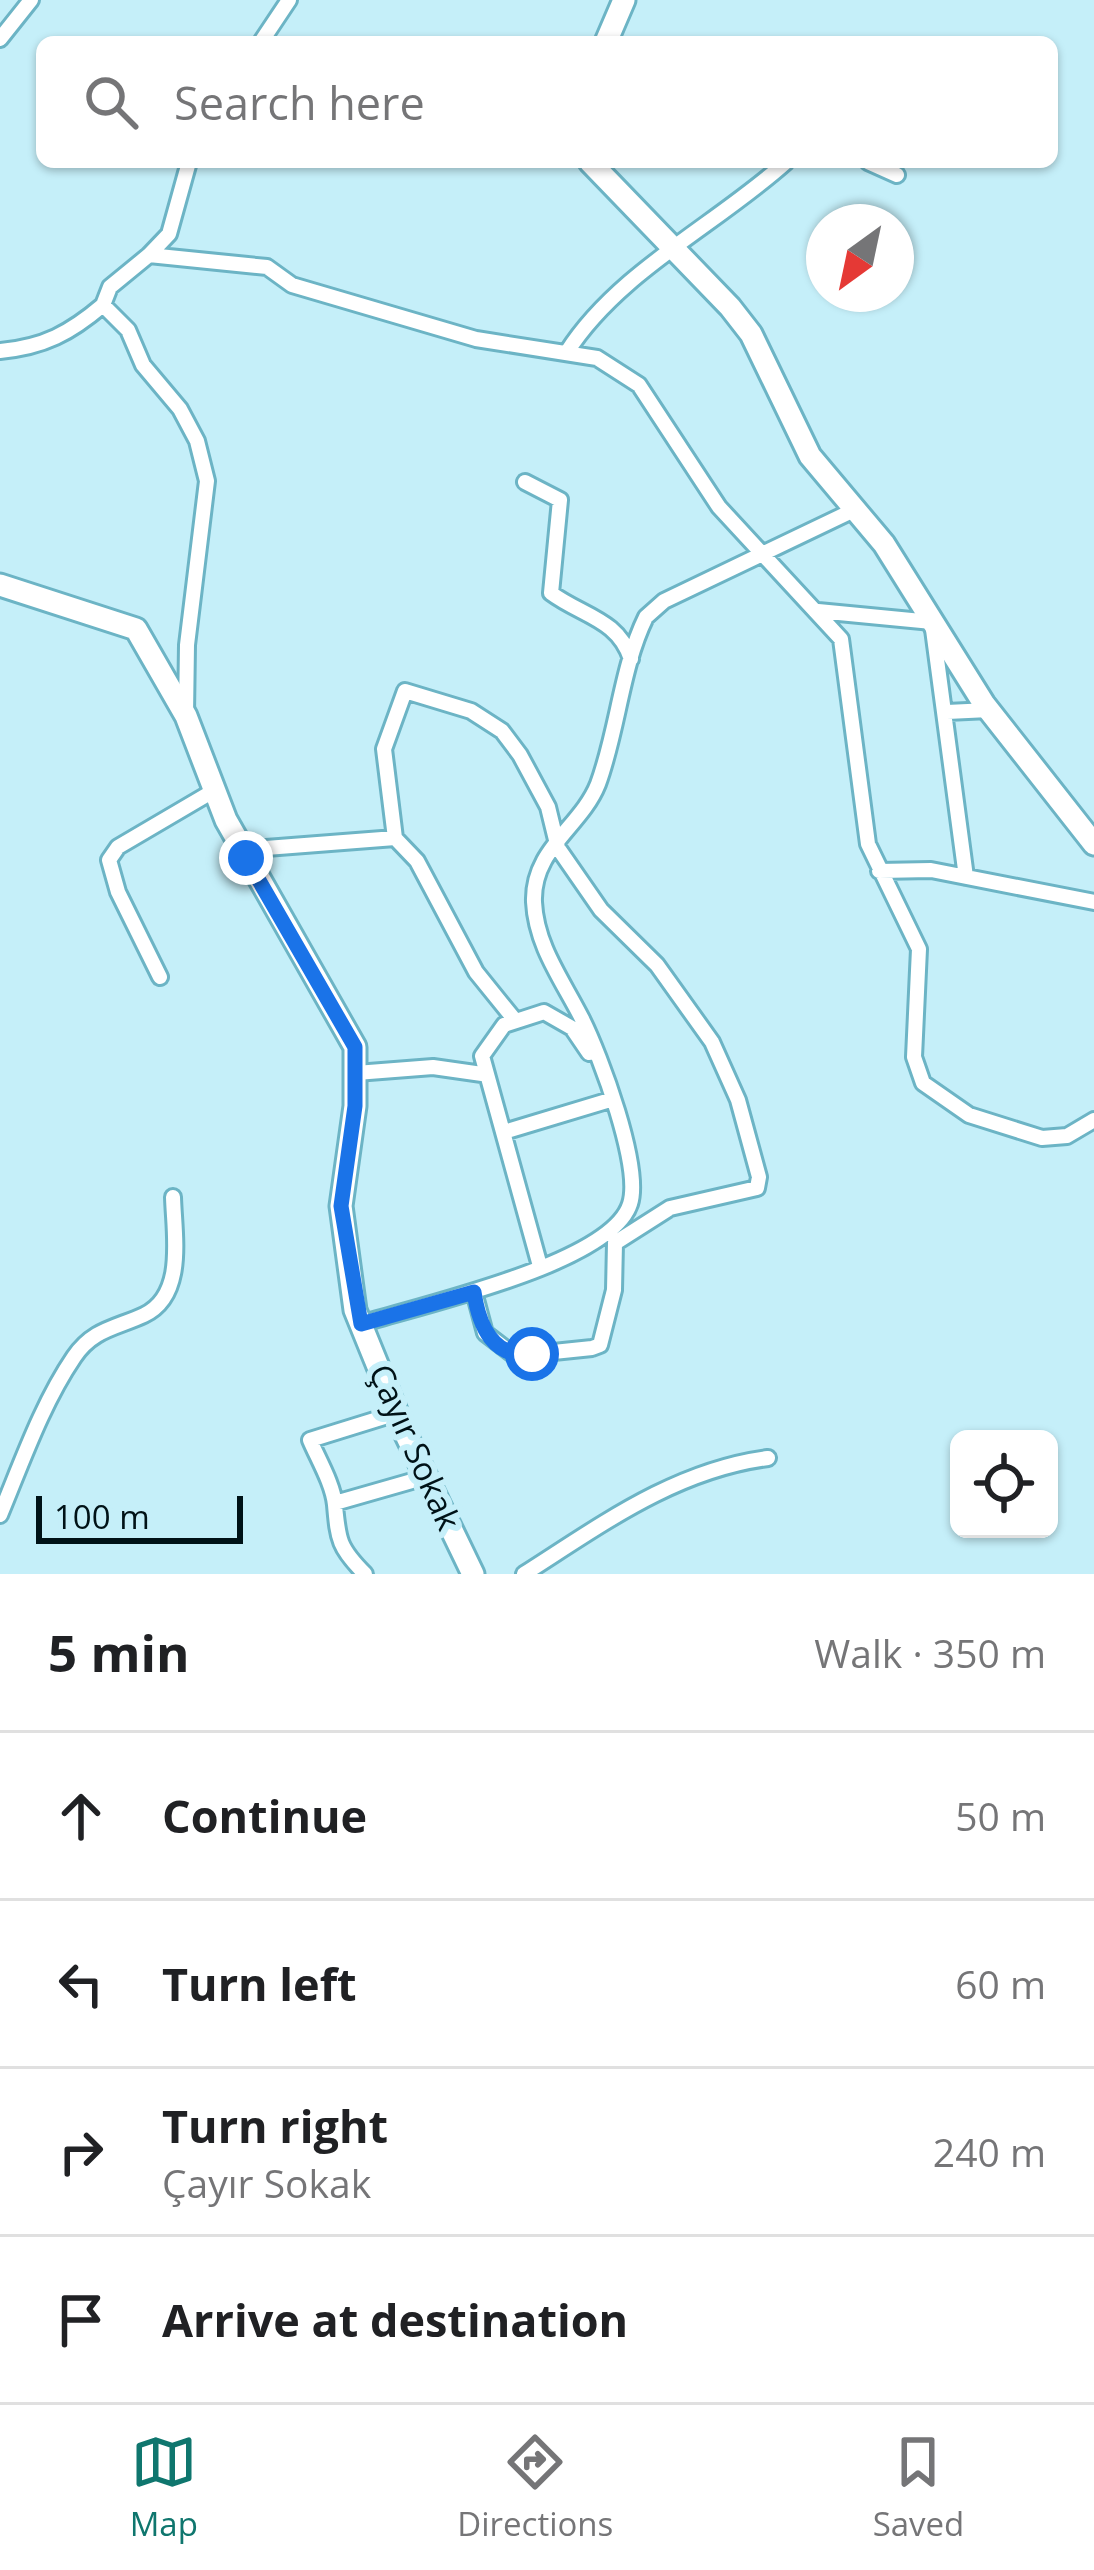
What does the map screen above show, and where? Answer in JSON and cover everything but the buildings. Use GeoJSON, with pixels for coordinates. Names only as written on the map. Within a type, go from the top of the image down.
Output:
{"type":"FeatureCollection","features":[{"type":"Feature","properties":{"kind":"street"},"geometry":{"type":"LineString","coordinates":[[0,39],[31,0]]}},
{"type":"Feature","properties":{"kind":"street"},"geometry":{"type":"LineString","coordinates":[[265,36],[289,0]]}},
{"type":"Feature","properties":{"kind":"street"},"geometry":{"type":"LineString","coordinates":[[609,36],[624,0]]}},
{"type":"Feature","properties":{"kind":"street"},"geometry":{"type":"LineString","coordinates":[[0,351],[33,348],[70,333],[103,305],[110,286],[169,234],[187,168]]}},
{"type":"Feature","properties":{"kind":"street"},"geometry":{"type":"LineString","coordinates":[[596,168],[751,334],[796,434],[852,511],[884,544],[990,710],[1094,844]]}},
{"type":"Feature","properties":{"kind":"street"},"geometry":{"type":"LineString","coordinates":[[567,352],[607,302],[779,168]]}},
{"type":"Feature","properties":{"kind":"street"},"geometry":{"type":"LineString","coordinates":[[880,168],[897,176]]}},
{"type":"Feature","properties":{"kind":"street"},"geometry":{"type":"LineString","coordinates":[[148,256],[267,267],[292,285],[476,339],[597,358],[639,385],[719,507],[841,639],[868,844],[919,949],[914,1057],[923,1083],[970,1115],[1042,1138],[1067,1136],[1094,1120]]}},
{"type":"Feature","properties":{"kind":"street"},"geometry":{"type":"LineString","coordinates":[[103,305],[128,330],[143,365],[180,409],[197,441],[207,481],[187,645],[186,716]]}},
{"type":"Feature","properties":{"kind":"street"},"geometry":{"type":"LineString","coordinates":[[525,482],[560,500],[551,593],[611,627],[625,640],[632,664]]}},
{"type":"Feature","properties":{"kind":"street"},"geometry":{"type":"LineString","coordinates":[[361,1324],[474,1292],[604,1239],[632,1200],[607,1083],[582,1018],[545,950],[536,917],[537,879],[555,840],[598,784],[640,629],[654,607],[852,511]]}},
{"type":"Feature","properties":{"kind":"street","name":"Çayır Sokak"},"geometry":{"type":"LineString","coordinates":[[0,585],[136,629],[186,716],[246,858],[355,1047],[341,1206],[361,1324],[473,1574]]}},
{"type":"Feature","properties":{"kind":"street"},"geometry":{"type":"LineString","coordinates":[[818,611],[932,622]]}},
{"type":"Feature","properties":{"kind":"street"},"geometry":{"type":"LineString","coordinates":[[932,622],[966,877]]}},
{"type":"Feature","properties":{"kind":"street"},"geometry":{"type":"LineString","coordinates":[[474,1292],[485,1333],[514,1356],[600,1345],[609,1319],[615,1243],[670,1208],[757,1189],[754,1156],[738,1100],[712,1042],[657,965],[601,910],[555,840],[532,772],[502,730],[471,711],[414,690],[406,692],[397,705],[384,749],[394,838],[418,861],[476,972],[514,1018]]}},
{"type":"Feature","properties":{"kind":"street"},"geometry":{"type":"LineString","coordinates":[[946,712],[990,710]]}},
{"type":"Feature","properties":{"kind":"street"},"geometry":{"type":"LineString","coordinates":[[160,977],[118,892],[109,860],[118,847],[214,790]]}},
{"type":"Feature","properties":{"kind":"street"},"geometry":{"type":"LineString","coordinates":[[246,858],[266,848],[394,838]]}},
{"type":"Feature","properties":{"kind":"street"},"geometry":{"type":"LineString","coordinates":[[879,871],[931,870],[1094,902]]}},
{"type":"Feature","properties":{"kind":"street"},"geometry":{"type":"LineString","coordinates":[[540,1266],[504,1132],[482,1074],[482,1056],[514,1018],[544,1012],[561,1019],[607,1083]]}},
{"type":"Feature","properties":{"kind":"street"},"geometry":{"type":"LineString","coordinates":[[356,1073],[433,1067],[482,1074]]}},
{"type":"Feature","properties":{"kind":"street"},"geometry":{"type":"LineString","coordinates":[[504,1132],[610,1100]]}},
{"type":"Feature","properties":{"kind":"street"},"geometry":{"type":"LineString","coordinates":[[0,1515],[41,1415],[73,1358],[92,1336],[147,1314],[165,1298],[176,1262],[173,1197]]}},
{"type":"Feature","properties":{"kind":"street"},"geometry":{"type":"LineString","coordinates":[[365,1574],[346,1555],[333,1526],[335,1503],[310,1440],[397,1413]]}},
{"type":"Feature","properties":{"kind":"street"},"geometry":{"type":"LineString","coordinates":[[524,1574],[637,1502],[719,1464],[768,1458]]}},
{"type":"Feature","properties":{"kind":"street"},"geometry":{"type":"LineString","coordinates":[[335,1503],[426,1477]]}},
{"type":"Feature","properties":{"kind":"route"},"geometry":{"type":"LineString","coordinates":[[246,858],[355,1047],[355,1106],[341,1206],[361,1324],[474,1292],[485,1333],[497,1346],[514,1356],[532,1354]]}}]}
